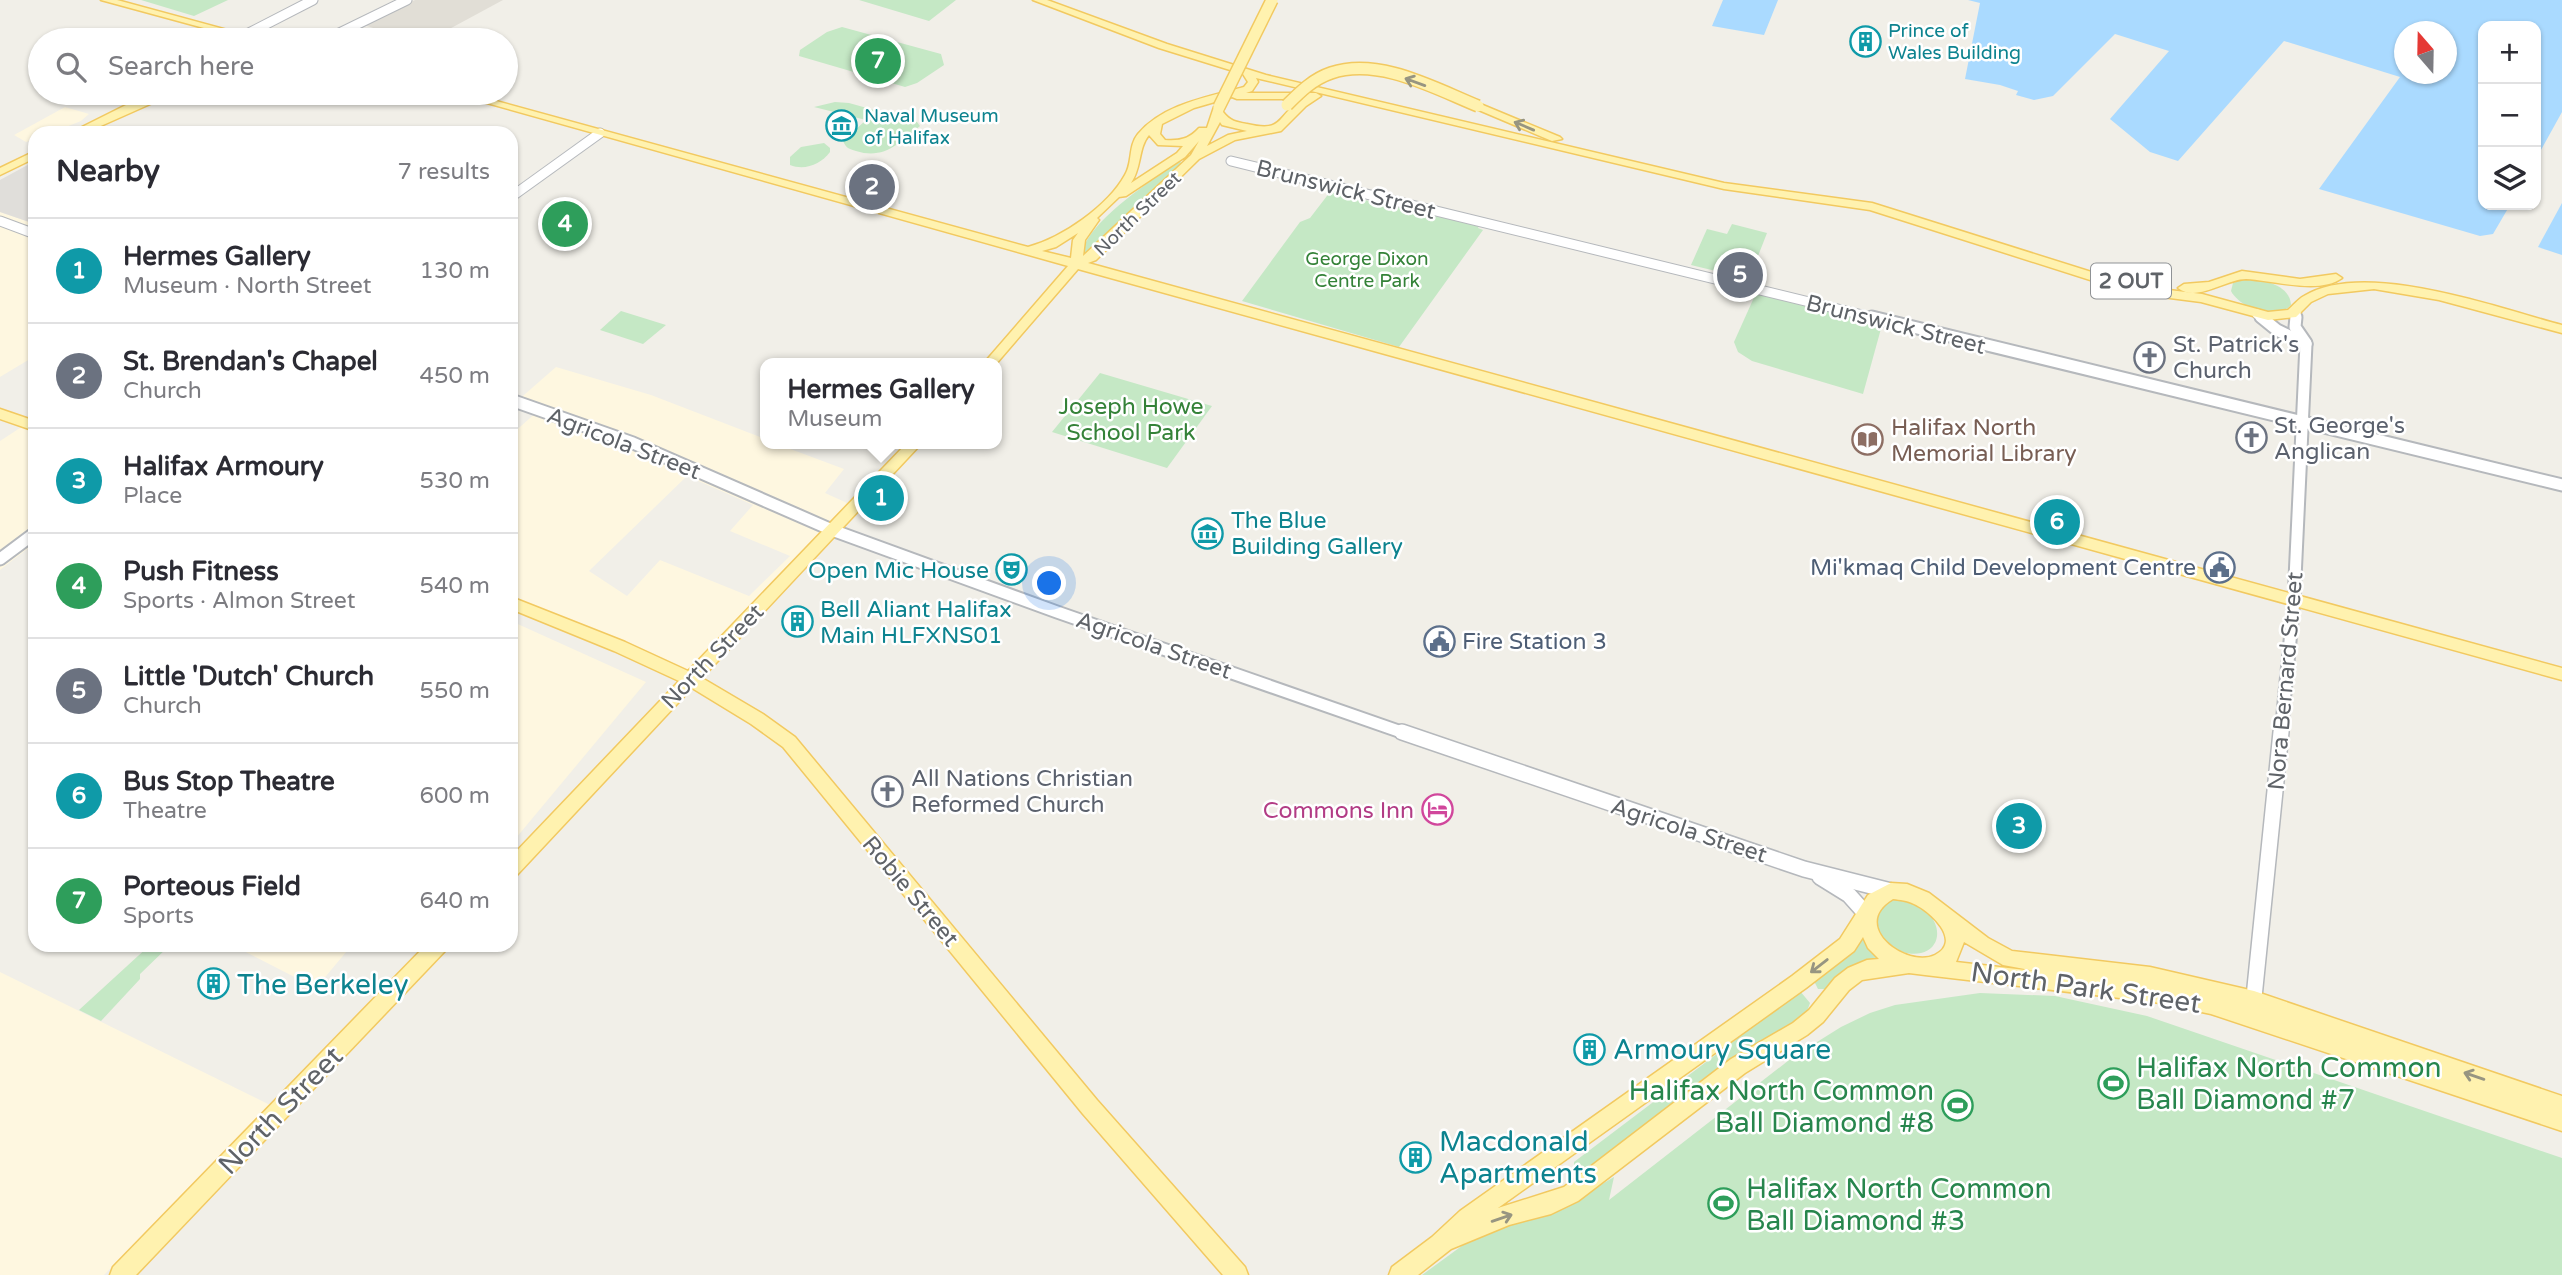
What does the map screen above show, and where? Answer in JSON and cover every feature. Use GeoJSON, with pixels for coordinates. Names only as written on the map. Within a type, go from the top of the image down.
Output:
{"type":"FeatureCollection","features":[{"type":"Feature","properties":{"kind":"main road"},"geometry":{"type":"LineString","coordinates":[[106,0],[204,28]]}},
{"type":"Feature","properties":{"kind":"main road"},"geometry":{"type":"LineString","coordinates":[[1038,0],[1163,46],[1272,79],[1748,191],[1808,196],[1872,207],[2141,291],[2202,298],[2257,314],[2281,316],[2297,309],[2307,299],[2319,293],[2351,286],[2382,285],[2440,296],[2562,329]]}},
{"type":"Feature","properties":{"kind":"main road"},"geometry":{"type":"LineString","coordinates":[[1195,157],[1212,129],[1217,109],[1272,0]]}},
{"type":"Feature","properties":{"kind":"main road"},"geometry":{"type":"LineString","coordinates":[[1217,109],[1224,122],[1244,129],[1264,126],[1277,118],[1299,89],[1310,80],[1329,73],[1354,69],[1382,71],[1610,160]]}},
{"type":"Feature","properties":{"kind":"main road"},"geometry":{"type":"LineString","coordinates":[[1217,109],[1252,85],[1246,70]]}},
{"type":"Feature","properties":{"kind":"main road"},"geometry":{"type":"LineString","coordinates":[[1217,109],[1272,79]]}},
{"type":"Feature","properties":{"kind":"main road"},"geometry":{"type":"LineString","coordinates":[[1195,157],[1232,137],[1277,129],[1302,104],[1316,96]]}},
{"type":"Feature","properties":{"kind":"main road"},"geometry":{"type":"LineString","coordinates":[[1024,251],[1063,238],[1109,202],[1136,164],[1137,144],[1141,137],[1157,122],[1191,106],[1217,109],[1316,96],[1347,96]]}},
{"type":"Feature","properties":{"kind":"main road"},"geometry":{"type":"LineString","coordinates":[[86,126],[122,105]]}},
{"type":"Feature","properties":{"kind":"main road"},"geometry":{"type":"LineString","coordinates":[[90,126],[139,105]]}},
{"type":"Feature","properties":{"kind":"main road"},"geometry":{"type":"LineString","coordinates":[[499,105],[2562,674]]}},
{"type":"Feature","properties":{"kind":"main road","name":"North Street"},"geometry":{"type":"LineString","coordinates":[[1076,264],[1079,240],[1109,202],[1181,155],[1217,109]]}},
{"type":"Feature","properties":{"kind":"main road"},"geometry":{"type":"LineString","coordinates":[[1157,122],[1154,134],[1162,143],[1178,144],[1196,138]]}},
{"type":"Feature","properties":{"kind":"main road"},"geometry":{"type":"LineString","coordinates":[[0,172],[28,157]]}},
{"type":"Feature","properties":{"kind":"main road","name":"North Street"},"geometry":{"type":"LineString","coordinates":[[994,358],[1076,264],[1092,257],[1195,157]]}},
{"type":"Feature","properties":{"kind":"main road"},"geometry":{"type":"LineString","coordinates":[[1113,237],[1102,259],[1105,266],[1123,277]]}},
{"type":"Feature","properties":{"kind":"main road","name":"2 OUT"},"geometry":{"type":"LineString","coordinates":[[2037,259],[2165,287],[2199,288],[2242,275],[2305,283],[2351,276],[2375,277],[2412,284],[2440,296]]}},
{"type":"Feature","properties":{"kind":"main road"},"geometry":{"type":"LineString","coordinates":[[2267,278],[2293,293],[2298,300],[2297,309]]}},
{"type":"Feature","properties":{"kind":"main road"},"geometry":{"type":"LineString","coordinates":[[2227,281],[2224,288],[2227,295],[2244,309]]}},
{"type":"Feature","properties":{"kind":"main road"},"geometry":{"type":"LineString","coordinates":[[0,414],[28,424]]}},
{"type":"Feature","properties":{"kind":"main road","name":"North Street"},"geometry":{"type":"LineString","coordinates":[[518,861],[689,678],[909,449]]}},
{"type":"Feature","properties":{"kind":"main road","name":"Robie Street"},"geometry":{"type":"LineString","coordinates":[[518,606],[586,631],[689,678],[760,719],[789,742],[1090,1107],[1237,1275]]}},
{"type":"Feature","properties":{"kind":"main road"},"geometry":{"type":"LineString","coordinates":[[1399,1275],[1440,1245],[1467,1218],[1847,945],[1866,916],[1870,903],[1879,895],[1891,891],[1911,892],[1925,898],[1947,917],[1954,936],[1951,953],[1937,964],[1867,969],[1855,974],[1842,984],[1816,1016],[1800,1029],[1738,1066],[1571,1194],[1476,1227],[1440,1245]]}},
{"type":"Feature","properties":{"kind":"main road"},"geometry":{"type":"LineString","coordinates":[[1866,916],[1871,937],[1878,946],[1897,961],[1918,966]]}},
{"type":"Feature","properties":{"kind":"main road","name":"North Park Street"},"geometry":{"type":"LineString","coordinates":[[1947,917],[1981,944],[2010,959],[2150,976],[2562,1107]]}},
{"type":"Feature","properties":{"kind":"main road","name":"North Street"},"geometry":{"type":"LineString","coordinates":[[121,1275],[431,952]]}},
{"type":"Feature","properties":{"kind":"main road","name":"North Park Street"},"geometry":{"type":"LineString","coordinates":[[1918,966],[2154,993],[2211,1005],[2253,1009],[2562,1121]]}},
{"type":"Feature","properties":{"kind":"street"},"geometry":{"type":"LineString","coordinates":[[258,28],[313,0]]}},
{"type":"Feature","properties":{"kind":"street"},"geometry":{"type":"LineString","coordinates":[[350,28],[407,0]]}},
{"type":"Feature","properties":{"kind":"street"},"geometry":{"type":"LineString","coordinates":[[518,192],[600,133]]}},
{"type":"Feature","properties":{"kind":"street","name":"Brunswick Street"},"geometry":{"type":"LineString","coordinates":[[1231,161],[2562,485]]}},
{"type":"Feature","properties":{"kind":"street"},"geometry":{"type":"LineString","coordinates":[[0,221],[28,231]]}},
{"type":"Feature","properties":{"kind":"street"},"geometry":{"type":"LineString","coordinates":[[2297,309],[2295,327],[2306,344]]}},
{"type":"Feature","properties":{"kind":"street"},"geometry":{"type":"LineString","coordinates":[[2257,314],[2277,330],[2306,344]]}},
{"type":"Feature","properties":{"kind":"street","name":"Nora Bernard Street"},"geometry":{"type":"LineString","coordinates":[[2253,1009],[2294,600],[2306,344]]}},
{"type":"Feature","properties":{"kind":"street","name":"Agricola Street"},"geometry":{"type":"LineString","coordinates":[[518,402],[633,443],[832,530],[1457,752],[1804,869],[1891,891]]}},
{"type":"Feature","properties":{"kind":"street"},"geometry":{"type":"LineString","coordinates":[[0,559],[28,538]]}},
{"type":"Feature","properties":{"kind":"street","name":"Agricola Street"},"geometry":{"type":"LineString","coordinates":[[1804,869],[1849,895],[1866,916]]}},
{"type":"Feature","properties":{"kind":"shaded area"},"geometry":{"type":"Polygon","coordinates":[[[415,0],[503,0],[451,28],[373,28],[364,25],[415,0]]]}},
{"type":"Feature","properties":{"kind":"shaded area"},"geometry":{"type":"Polygon","coordinates":[[[65,107],[89,114],[68,126],[30,126],[65,107]]]}},
{"type":"Feature","properties":{"kind":"shaded area"},"geometry":{"type":"Polygon","coordinates":[[[28,127],[28,141],[14,135],[28,127]]]}},
{"type":"Feature","properties":{"kind":"shaded area"},"geometry":{"type":"Polygon","coordinates":[[[28,165],[28,222],[0,212],[0,180],[28,165]]]}},
{"type":"Feature","properties":{"kind":"shaded area"},"geometry":{"type":"Polygon","coordinates":[[[0,212],[28,222],[28,360],[0,377],[0,212]]]}},
{"type":"Feature","properties":{"kind":"shaded area"},"geometry":{"type":"Polygon","coordinates":[[[556,367],[651,395],[760,437],[760,449],[790,449],[844,469],[825,493],[853,508],[688,683],[518,606],[518,429],[539,410],[518,403],[518,400],[556,367]],[[687,476],[589,571],[627,596],[660,560],[749,596],[790,556],[730,531],[753,505],[687,476]]]}},
{"type":"Feature","properties":{"kind":"shaded area"},"geometry":{"type":"Polygon","coordinates":[[[28,425],[28,548],[0,570],[0,441],[28,425]]]}},
{"type":"Feature","properties":{"kind":"shaded area"},"geometry":{"type":"Polygon","coordinates":[[[518,624],[646,682],[518,836],[518,624]]]}},
{"type":"Feature","properties":{"kind":"shaded area"},"geometry":{"type":"Polygon","coordinates":[[[246,952],[346,952],[316,988],[246,952]]]}},
{"type":"Feature","properties":{"kind":"shaded area"},"geometry":{"type":"Polygon","coordinates":[[[0,972],[270,1105],[104,1275],[0,1275],[0,972]]]}},
{"type":"Feature","properties":{"kind":"green space"},"geometry":{"type":"Polygon","coordinates":[[[141,0],[228,0],[194,16],[141,0]]]}},
{"type":"Feature","properties":{"kind":"green space"},"geometry":{"type":"Polygon","coordinates":[[[859,0],[956,0],[929,21],[859,0]]]}},
{"type":"Feature","properties":{"kind":"green space"},"geometry":{"type":"Polygon","coordinates":[[[842,27],[941,54],[944,65],[917,83],[905,87],[799,56],[800,50],[827,32],[842,27]]]}},
{"type":"Feature","properties":{"kind":"green space"},"geometry":{"type":"Polygon","coordinates":[[[835,102],[849,103],[917,122],[920,126],[883,152],[856,151],[848,148],[843,141],[866,120],[814,107],[835,102]]]}},
{"type":"Feature","properties":{"kind":"green space"},"geometry":{"type":"Polygon","coordinates":[[[824,143],[830,148],[830,152],[822,160],[807,167],[790,165],[790,157],[801,147],[824,143]]]}},
{"type":"Feature","properties":{"kind":"green space"},"geometry":{"type":"Polygon","coordinates":[[[1178,161],[1182,163],[1085,255],[1084,246],[1101,223],[1126,200],[1178,161]]]}},
{"type":"Feature","properties":{"kind":"green space","name":"George Dixon Centre Park"},"geometry":{"type":"Polygon","coordinates":[[[1330,192],[1479,226],[1478,228],[1483,230],[1399,347],[1242,301],[1300,222],[1310,218],[1330,192]]]}},
{"type":"Feature","properties":{"kind":"green space"},"geometry":{"type":"Polygon","coordinates":[[[1732,224],[1767,233],[1751,274],[1730,269],[1728,274],[1691,265],[1707,229],[1727,234],[1732,224]]]}},
{"type":"Feature","properties":{"kind":"green space"},"geometry":{"type":"Polygon","coordinates":[[[2245,279],[2274,284],[2286,292],[2291,305],[2284,310],[2268,313],[2242,303],[2231,291],[2233,283],[2245,279]]]}},
{"type":"Feature","properties":{"kind":"green space"},"geometry":{"type":"Polygon","coordinates":[[[1756,293],[1882,325],[1863,394],[1752,361],[1738,352],[1734,342],[1756,293]]]}},
{"type":"Feature","properties":{"kind":"green space"},"geometry":{"type":"Polygon","coordinates":[[[621,311],[666,325],[643,344],[600,330],[621,311]]]}},
{"type":"Feature","properties":{"kind":"green space","name":"Joseph Howe School Park"},"geometry":{"type":"Polygon","coordinates":[[[1100,373],[1212,406],[1167,468],[1052,432],[1100,373]]]}},
{"type":"Feature","properties":{"kind":"green space"},"geometry":{"type":"Polygon","coordinates":[[[1900,899],[1920,906],[1933,919],[1937,936],[1928,950],[1909,953],[1897,949],[1886,942],[1879,932],[1877,912],[1885,904],[1900,899]]]}},
{"type":"Feature","properties":{"kind":"green space"},"geometry":{"type":"Polygon","coordinates":[[[1864,936],[1884,959],[1852,967],[1828,989],[1818,989],[1813,979],[1864,936]]]}},
{"type":"Feature","properties":{"kind":"green space"},"geometry":{"type":"Polygon","coordinates":[[[142,952],[163,952],[140,974],[140,979],[101,1021],[79,1010],[142,952]]]}},
{"type":"Feature","properties":{"kind":"green space"},"geometry":{"type":"Polygon","coordinates":[[[1800,991],[1810,1003],[1806,1014],[1729,1061],[1583,1172],[1578,1172],[1574,1167],[1574,1162],[1800,991]]]}},
{"type":"Feature","properties":{"kind":"green space"},"geometry":{"type":"Polygon","coordinates":[[[1980,993],[2055,996],[2147,1016],[2562,1158],[2562,1275],[1422,1275],[1474,1237],[1582,1196],[1614,1177],[1609,1200],[1793,1057],[1841,1027],[1895,1005],[1980,993]]]}},
{"type":"Feature","properties":{"kind":"water"},"geometry":{"type":"Polygon","coordinates":[[[1723,0],[1778,0],[1764,35],[1712,26],[1723,0]]]}},
{"type":"Feature","properties":{"kind":"water"},"geometry":{"type":"Polygon","coordinates":[[[1968,0],[2562,0],[2562,112],[2541,150],[2541,21],[2478,21],[2478,210],[2507,210],[2493,234],[2480,236],[2319,189],[2395,84],[2457,84],[2457,21],[2394,21],[2394,75],[2284,41],[2178,161],[2150,152],[2110,119],[2169,51],[2115,34],[2053,96],[2034,100],[2016,95],[2018,91],[2000,85],[1965,79],[1980,3],[1968,0]]]}},
{"type":"Feature","properties":{"kind":"water"},"geometry":{"type":"Polygon","coordinates":[[[2562,203],[2562,255],[2538,247],[2562,203]]]}},
{"type":"Feature","properties":{"kind":"place","name":"Prince of Wales Building"},"geometry":{"type":"Point","coordinates":[1865,41]}},
{"type":"Feature","properties":{"kind":"place","name":"Porteous Field"},"geometry":{"type":"Point","coordinates":[878,61]}},
{"type":"Feature","properties":{"kind":"place","name":"Naval Museum of Halifax"},"geometry":{"type":"Point","coordinates":[841,126]}},
{"type":"Feature","properties":{"kind":"place","name":"St. Brendan's Chapel"},"geometry":{"type":"Point","coordinates":[872,187]}},
{"type":"Feature","properties":{"kind":"place","name":"Push Fitness"},"geometry":{"type":"Point","coordinates":[565,224]}},
{"type":"Feature","properties":{"kind":"place","name":"Little 'Dutch' Church"},"geometry":{"type":"Point","coordinates":[1740,275]}},
{"type":"Feature","properties":{"kind":"place","name":"St. Patrick's Church"},"geometry":{"type":"Point","coordinates":[2150,357]}},
{"type":"Feature","properties":{"kind":"place","name":"St. George's Anglican"},"geometry":{"type":"Point","coordinates":[2251,438]}},
{"type":"Feature","properties":{"kind":"place","name":"Halifax North Memorial Library"},"geometry":{"type":"Point","coordinates":[1868,440]}},
{"type":"Feature","properties":{"kind":"place","name":"Hermes Gallery"},"geometry":{"type":"Point","coordinates":[881,498]}},
{"type":"Feature","properties":{"kind":"place","name":"Bus Stop Theatre"},"geometry":{"type":"Point","coordinates":[2057,522]}},
{"type":"Feature","properties":{"kind":"place","name":"The Blue Building Gallery"},"geometry":{"type":"Point","coordinates":[1208,533]}},
{"type":"Feature","properties":{"kind":"place","name":"Mi'kmaq Child Development Centre"},"geometry":{"type":"Point","coordinates":[2219,567]}},
{"type":"Feature","properties":{"kind":"place","name":"Open Mic House"},"geometry":{"type":"Point","coordinates":[1012,570]}},
{"type":"Feature","properties":{"kind":"place","name":"Bell Aliant Halifax Main HLFXNS01"},"geometry":{"type":"Point","coordinates":[797,622]}},
{"type":"Feature","properties":{"kind":"place","name":"Fire Station 3"},"geometry":{"type":"Point","coordinates":[1439,641]}},
{"type":"Feature","properties":{"kind":"place","name":"All Nations Christian Reformed Church"},"geometry":{"type":"Point","coordinates":[888,791]}},
{"type":"Feature","properties":{"kind":"place","name":"Commons Inn"},"geometry":{"type":"Point","coordinates":[1437,810]}},
{"type":"Feature","properties":{"kind":"place","name":"Halifax Armoury"},"geometry":{"type":"Point","coordinates":[2019,826]}},
{"type":"Feature","properties":{"kind":"place","name":"The Berkeley"},"geometry":{"type":"Point","coordinates":[214,984]}},
{"type":"Feature","properties":{"kind":"place","name":"Armoury Square"},"geometry":{"type":"Point","coordinates":[1590,1049]}},
{"type":"Feature","properties":{"kind":"place","name":"Halifax North Common Ball Diamond #7"},"geometry":{"type":"Point","coordinates":[2113,1083]}},
{"type":"Feature","properties":{"kind":"place","name":"Halifax North Common Ball Diamond #8"},"geometry":{"type":"Point","coordinates":[1957,1106]}},
{"type":"Feature","properties":{"kind":"place","name":"Macdonald Apartments"},"geometry":{"type":"Point","coordinates":[1416,1157]}},
{"type":"Feature","properties":{"kind":"place","name":"Halifax North Common Ball Diamond #3"},"geometry":{"type":"Point","coordinates":[1723,1204]}}]}
